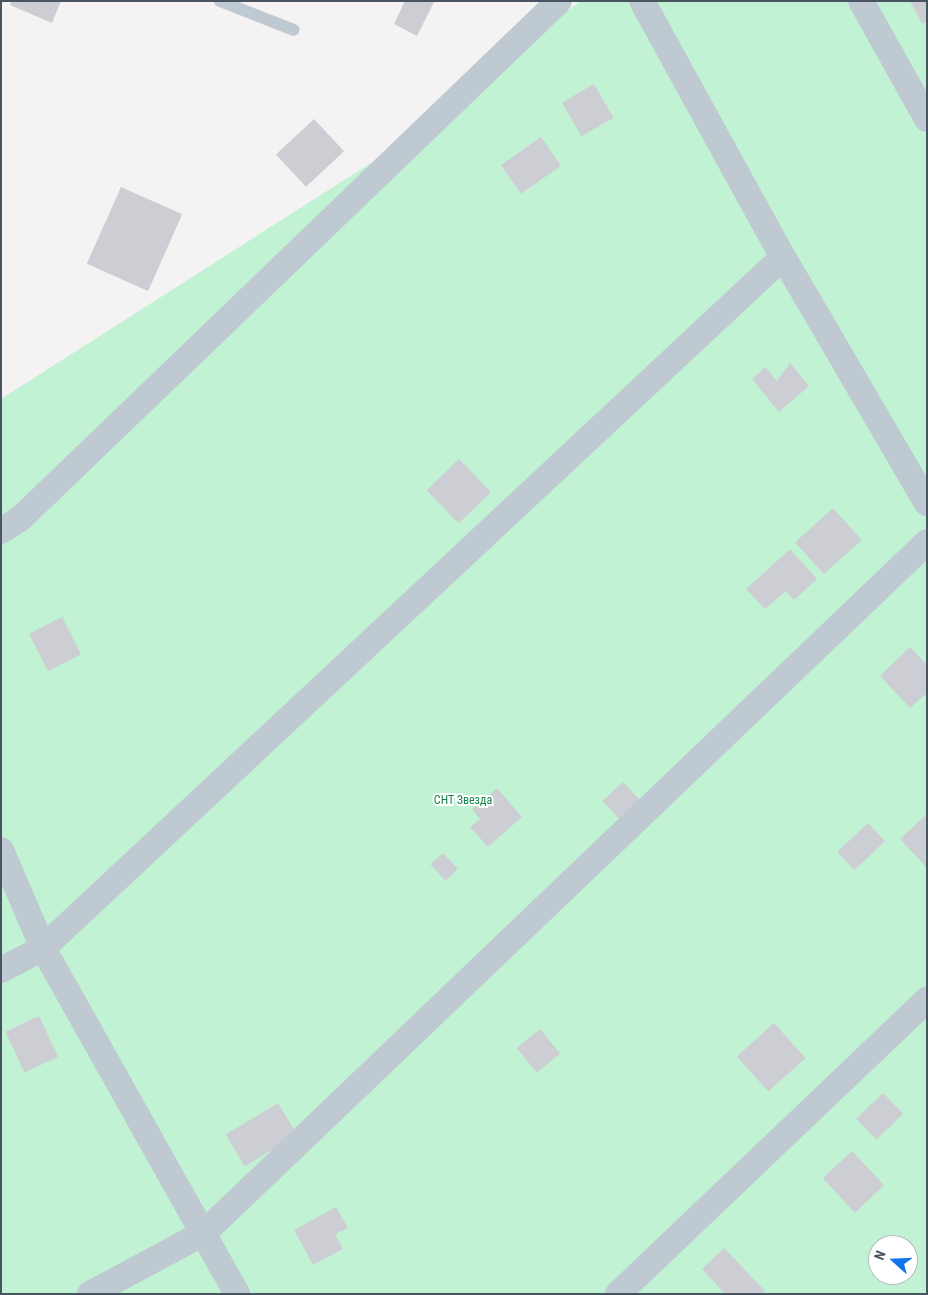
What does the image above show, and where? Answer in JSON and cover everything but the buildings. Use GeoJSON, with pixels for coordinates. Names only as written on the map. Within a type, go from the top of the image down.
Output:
{"type":"FeatureCollection","features":[{"type":"Feature","properties":{"kind":"street"},"geometry":{"type":"LineString","coordinates":[[1,531],[21,518],[559,1]]}},
{"type":"Feature","properties":{"kind":"street"},"geometry":{"type":"LineString","coordinates":[[642,1],[783,257],[927,503]]}},
{"type":"Feature","properties":{"kind":"street"},"geometry":{"type":"LineString","coordinates":[[860,1],[927,119]]}},
{"type":"Feature","properties":{"kind":"street"},"geometry":{"type":"LineString","coordinates":[[1,970],[43,948],[783,257]]}},
{"type":"Feature","properties":{"kind":"street"},"geometry":{"type":"LineString","coordinates":[[90,1294],[204,1233],[927,542]]}},
{"type":"Feature","properties":{"kind":"street"},"geometry":{"type":"LineString","coordinates":[[1,850],[43,948],[237,1294]]}},
{"type":"Feature","properties":{"kind":"street"},"geometry":{"type":"LineString","coordinates":[[618,1294],[927,1000]]}},
{"type":"Feature","properties":{"kind":"lane"},"geometry":{"type":"LineString","coordinates":[[220,1],[294,30]]}},
{"type":"Feature","properties":{"kind":"green space","name":"СНТ Звезда"},"geometry":{"type":"Polygon","coordinates":[[[580,1],[927,1],[927,1294],[1,1294],[1,399],[407,140],[580,1]]]}}]}
